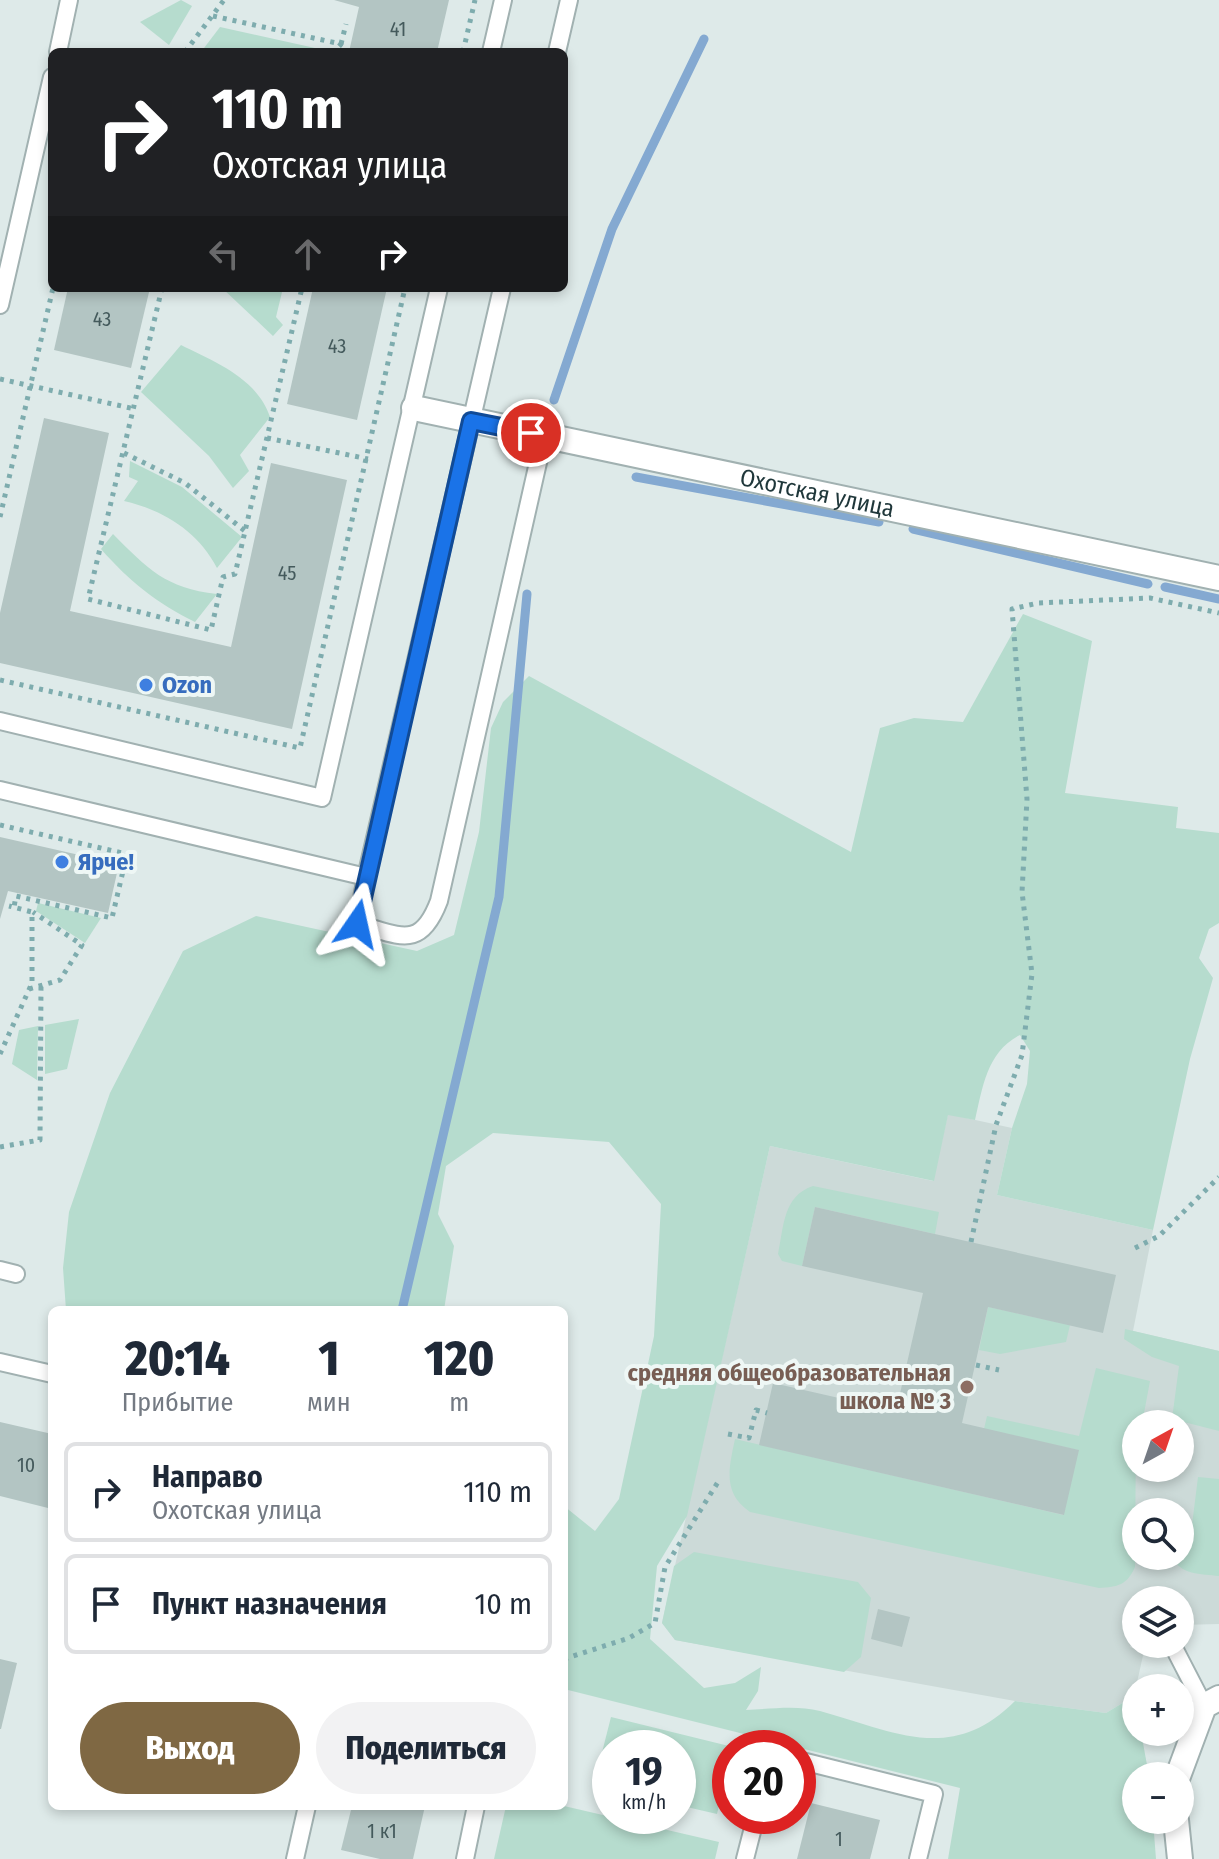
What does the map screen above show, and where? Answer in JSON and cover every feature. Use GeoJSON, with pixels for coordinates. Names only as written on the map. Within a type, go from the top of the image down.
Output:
{"type":"FeatureCollection","features":[{"type":"Feature","properties":{"kind":"street","name":"Охотская улица"},"geometry":{"type":"LineString","coordinates":[[414,408],[1219,578]]}},
{"type":"Feature","properties":{"kind":"street"},"geometry":{"type":"LineString","coordinates":[[1184,1762],[1211,1702]]}},
{"type":"Feature","properties":{"kind":"street"},"geometry":{"type":"LineString","coordinates":[[1177,1834],[1180,1859]]}},
{"type":"Feature","properties":{"kind":"lane"},"geometry":{"type":"LineString","coordinates":[[59,48],[69,0]]}},
{"type":"Feature","properties":{"kind":"lane"},"geometry":{"type":"LineString","coordinates":[[492,48],[503,0]]}},
{"type":"Feature","properties":{"kind":"lane"},"geometry":{"type":"LineString","coordinates":[[558,48],[569,0]]}},
{"type":"Feature","properties":{"kind":"lane"},"geometry":{"type":"LineString","coordinates":[[0,305],[48,95]]}},
{"type":"Feature","properties":{"kind":"lane"},"geometry":{"type":"LineString","coordinates":[[0,721],[322,798],[414,408],[438,292]]}},
{"type":"Feature","properties":{"kind":"lane"},"geometry":{"type":"LineString","coordinates":[[501,292],[357,924],[410,938],[424,931],[439,901],[544,436]]}},
{"type":"Feature","properties":{"kind":"lane"},"geometry":{"type":"LineString","coordinates":[[0,790],[366,877]]}},
{"type":"Feature","properties":{"kind":"lane"},"geometry":{"type":"LineString","coordinates":[[0,1362],[48,1373]]}},
{"type":"Feature","properties":{"kind":"lane"},"geometry":{"type":"LineString","coordinates":[[1181,1658],[1211,1702]]}},
{"type":"Feature","properties":{"kind":"lane"},"geometry":{"type":"LineString","coordinates":[[816,1764],[934,1794],[918,1859]]}},
{"type":"Feature","properties":{"kind":"lane"},"geometry":{"type":"LineString","coordinates":[[295,1859],[306,1810]]}},
{"type":"Feature","properties":{"kind":"lane"},"geometry":{"type":"LineString","coordinates":[[465,1859],[475,1810]]}},
{"type":"Feature","properties":{"kind":"lane"},"geometry":{"type":"LineString","coordinates":[[745,1859],[751,1834]]}},
{"type":"Feature","properties":{"kind":"path"},"geometry":{"type":"LineString","coordinates":[[188,48],[224,0]]}},
{"type":"Feature","properties":{"kind":"path"},"geometry":{"type":"LineString","coordinates":[[464,48],[475,0]]}},
{"type":"Feature","properties":{"kind":"path"},"geometry":{"type":"LineString","coordinates":[[213,16],[341,44]]}},
{"type":"Feature","properties":{"kind":"path"},"geometry":{"type":"LineString","coordinates":[[338,48],[346,24]]}},
{"type":"Feature","properties":{"kind":"path"},"geometry":{"type":"LineString","coordinates":[[0,517],[52,292]]}},
{"type":"Feature","properties":{"kind":"path"},"geometry":{"type":"LineString","coordinates":[[161,292],[88,599],[211,630],[223,577],[235,574],[301,292]]}},
{"type":"Feature","properties":{"kind":"path"},"geometry":{"type":"LineString","coordinates":[[0,680],[300,748],[404,292]]}},
{"type":"Feature","properties":{"kind":"path"},"geometry":{"type":"LineString","coordinates":[[0,379],[135,409]]}},
{"type":"Feature","properties":{"kind":"path"},"geometry":{"type":"LineString","coordinates":[[267,438],[399,466]]}},
{"type":"Feature","properties":{"kind":"path"},"geometry":{"type":"LineString","coordinates":[[124,453],[185,483],[245,531]]}},
{"type":"Feature","properties":{"kind":"path"},"geometry":{"type":"LineString","coordinates":[[971,1242],[996,1125],[1022,1055],[1032,974],[1022,892],[1027,799],[1012,609],[1038,603],[1150,598],[1219,613]]}},
{"type":"Feature","properties":{"kind":"path"},"geometry":{"type":"LineString","coordinates":[[0,825],[127,854],[112,918],[16,896],[12,906],[32,912],[82,945],[60,980],[29,989]]}},
{"type":"Feature","properties":{"kind":"path"},"geometry":{"type":"LineString","coordinates":[[0,1054],[29,989],[32,912]]}},
{"type":"Feature","properties":{"kind":"path"},"geometry":{"type":"LineString","coordinates":[[0,1147],[40,1140],[41,985]]}},
{"type":"Feature","properties":{"kind":"path"},"geometry":{"type":"LineString","coordinates":[[1135,1248],[1159,1236],[1219,1177]]}},
{"type":"Feature","properties":{"kind":"path"},"geometry":{"type":"LineString","coordinates":[[976,1365],[999,1370]]}},
{"type":"Feature","properties":{"kind":"path"},"geometry":{"type":"LineString","coordinates":[[728,1434],[749,1438],[756,1410],[767,1413]]}},
{"type":"Feature","properties":{"kind":"path"},"geometry":{"type":"LineString","coordinates":[[568,1658],[629,1638],[655,1623],[665,1567],[718,1482]]}},
{"type":"Feature","properties":{"kind":"shaded area","name":"средняя общеобразовательная школа № 3"},"geometry":{"type":"Polygon","coordinates":[[[948,1114],[1012,1128],[997,1195],[1153,1230],[1133,1331],[1219,1351],[1219,1624],[1194,1625],[1194,1586],[1122,1586],[1122,1658],[1142,1658],[1139,1674],[1122,1674],[1122,1703],[1106,1713],[1015,1701],[675,1640],[662,1623],[770,1146],[933,1181],[948,1114]]]}},
{"type":"Feature","properties":{"kind":"green space"},"geometry":{"type":"Polygon","coordinates":[[[181,0],[192,6],[169,45],[140,22],[181,0]]]}},
{"type":"Feature","properties":{"kind":"green space"},"geometry":{"type":"Polygon","coordinates":[[[220,27],[315,48],[204,48],[220,27]]]}},
{"type":"Feature","properties":{"kind":"green space"},"geometry":{"type":"Polygon","coordinates":[[[226,292],[282,292],[276,317],[283,325],[273,336],[226,292]]]}},
{"type":"Feature","properties":{"kind":"green space"},"geometry":{"type":"Polygon","coordinates":[[[181,345],[221,365],[245,382],[264,403],[270,417],[240,455],[249,471],[233,488],[209,456],[141,392],[181,345]]]}},
{"type":"Feature","properties":{"kind":"green space"},"geometry":{"type":"Polygon","coordinates":[[[130,461],[182,487],[242,537],[217,568],[200,543],[178,524],[152,510],[124,501],[138,481],[129,477],[130,461]]]}},
{"type":"Feature","properties":{"kind":"green space"},"geometry":{"type":"Polygon","coordinates":[[[113,534],[170,582],[217,594],[195,622],[156,599],[112,561],[101,549],[113,534]]]}},
{"type":"Feature","properties":{"kind":"green space"},"geometry":{"type":"Polygon","coordinates":[[[1023,614],[1092,641],[1065,793],[1178,807],[1176,828],[1219,833],[1219,923],[1209,929],[1199,958],[1213,978],[1190,1059],[1153,1230],[997,1195],[1012,1128],[1027,1084],[1030,1051],[1020,1035],[993,1060],[975,1120],[948,1115],[934,1181],[770,1146],[687,1516],[657,1566],[650,1639],[704,1688],[735,1683],[761,1667],[758,1691],[746,1710],[811,1709],[921,1738],[944,1738],[968,1732],[991,1721],[1015,1701],[1106,1713],[1122,1703],[1122,1746],[1144,1746],[1146,1762],[1122,1762],[1122,1834],[1154,1834],[1156,1859],[948,1859],[960,1788],[816,1752],[816,1730],[728,1730],[568,1690],[568,1509],[595,1531],[619,1499],[654,1336],[661,1204],[609,1142],[493,1133],[446,1166],[438,1214],[454,1246],[445,1306],[66,1306],[63,1268],[69,1212],[110,1093],[183,951],[256,916],[417,951],[454,935],[479,832],[491,728],[503,702],[529,676],[851,852],[880,728],[914,718],[963,722],[1023,614]]]}},
{"type":"Feature","properties":{"kind":"green space"},"geometry":{"type":"Polygon","coordinates":[[[38,903],[101,918],[85,943],[36,911],[38,903]]]}},
{"type":"Feature","properties":{"kind":"green space"},"geometry":{"type":"Polygon","coordinates":[[[79,1019],[67,1069],[45,1074],[45,1025],[79,1019]]]}},
{"type":"Feature","properties":{"kind":"green space"},"geometry":{"type":"Polygon","coordinates":[[[38,1026],[37,1080],[12,1064],[19,1030],[38,1026]]]}},
{"type":"Feature","properties":{"kind":"green space"},"geometry":{"type":"Polygon","coordinates":[[[813,1186],[939,1212],[935,1234],[815,1207],[802,1266],[782,1261],[778,1254],[786,1213],[796,1197],[813,1186]]]}},
{"type":"Feature","properties":{"kind":"green space"},"geometry":{"type":"Polygon","coordinates":[[[988,1307],[1070,1325],[1066,1342],[1000,1354],[979,1350],[988,1307]]]}},
{"type":"Feature","properties":{"kind":"green space"},"geometry":{"type":"Polygon","coordinates":[[[1125,1329],[1219,1351],[1219,1431],[1194,1425],[1194,1410],[1173,1410],[1179,1366],[1152,1357],[1124,1339],[1125,1329]]]}},
{"type":"Feature","properties":{"kind":"green space"},"geometry":{"type":"Polygon","coordinates":[[[1096,1368],[1150,1381],[1145,1410],[1122,1410],[1122,1482],[1136,1482],[1135,1498],[1122,1498],[1122,1570],[1133,1570],[1129,1578],[1117,1586],[1099,1588],[750,1512],[741,1505],[731,1488],[730,1470],[735,1439],[1063,1515],[1078,1450],[984,1429],[987,1416],[1079,1436],[1096,1368]]]}},
{"type":"Feature","properties":{"kind":"green space"},"geometry":{"type":"Polygon","coordinates":[[[1198,1477],[1219,1479],[1219,1576],[1185,1570],[1194,1570],[1194,1509],[1198,1477]]]}},
{"type":"Feature","properties":{"kind":"green space"},"geometry":{"type":"Polygon","coordinates":[[[694,1552],[858,1582],[871,1598],[861,1657],[844,1672],[675,1640],[662,1623],[674,1566],[694,1552]]]}},
{"type":"Feature","properties":{"kind":"green space"},"geometry":{"type":"Polygon","coordinates":[[[611,1717],[664,1730],[608,1730],[611,1717]]]}},
{"type":"Feature","properties":{"kind":"green space"},"geometry":{"type":"Polygon","coordinates":[[[696,1738],[712,1742],[712,1813],[696,1809],[696,1738]]]}},
{"type":"Feature","properties":{"kind":"green space"},"geometry":{"type":"Polygon","coordinates":[[[568,1807],[592,1813],[592,1834],[685,1834],[719,1842],[715,1859],[494,1859],[505,1810],[568,1810],[568,1807]]]}},
{"type":"Feature","properties":{"kind":"building"},"geometry":{"type":"Polygon","coordinates":[[[334,0],[449,0],[438,48],[350,48],[359,7],[334,0]]]}},
{"type":"Feature","properties":{"kind":"building"},"geometry":{"type":"Polygon","coordinates":[[[67,292],[149,292],[131,368],[54,350],[67,292]]]}},
{"type":"Feature","properties":{"kind":"building"},"geometry":{"type":"Polygon","coordinates":[[[312,292],[386,292],[357,420],[287,404],[312,292]]]}},
{"type":"Feature","properties":{"kind":"building"},"geometry":{"type":"Polygon","coordinates":[[[44,418],[109,433],[70,611],[231,647],[271,463],[347,480],[292,729],[0,663],[0,613],[44,418]]]}},
{"type":"Feature","properties":{"kind":"building"},"geometry":{"type":"Polygon","coordinates":[[[0,837],[119,864],[108,913],[8,891],[0,919],[0,837]]]}},
{"type":"Feature","properties":{"kind":"building"},"geometry":{"type":"Polygon","coordinates":[[[815,1207],[1116,1275],[1103,1333],[988,1307],[962,1423],[1079,1450],[1064,1515],[759,1445],[773,1383],[896,1411],[923,1293],[802,1266],[815,1207]]]}},
{"type":"Feature","properties":{"kind":"building"},"geometry":{"type":"Polygon","coordinates":[[[0,1422],[48,1433],[48,1508],[0,1496],[0,1422]]]}},
{"type":"Feature","properties":{"kind":"building"},"geometry":{"type":"Polygon","coordinates":[[[878,1609],[910,1617],[902,1647],[871,1639],[878,1609]]]}},
{"type":"Feature","properties":{"kind":"building"},"geometry":{"type":"Polygon","coordinates":[[[0,1659],[17,1663],[1,1729],[0,1729],[0,1659]]]}},
{"type":"Feature","properties":{"kind":"building"},"geometry":{"type":"Polygon","coordinates":[[[816,1804],[880,1820],[870,1859],[797,1859],[803,1834],[816,1834],[816,1804]]]}},
{"type":"Feature","properties":{"kind":"building"},"geometry":{"type":"Polygon","coordinates":[[[351,1810],[424,1810],[413,1859],[380,1859],[341,1850],[351,1810]]]}},
{"type":"Feature","properties":{"kind":"waterway"},"geometry":{"type":"LineString","coordinates":[[554,400],[612,229],[704,39]]}},
{"type":"Feature","properties":{"kind":"waterway"},"geometry":{"type":"LineString","coordinates":[[636,477],[879,522]]}},
{"type":"Feature","properties":{"kind":"waterway"},"geometry":{"type":"LineString","coordinates":[[913,529],[1148,584]]}},
{"type":"Feature","properties":{"kind":"waterway"},"geometry":{"type":"LineString","coordinates":[[1165,587],[1219,599]]}},
{"type":"Feature","properties":{"kind":"waterway"},"geometry":{"type":"LineString","coordinates":[[403,1306],[499,897],[527,594]]}},
{"type":"Feature","properties":{"kind":"place","name":"Ozon"},"geometry":{"type":"Point","coordinates":[146,685]}},
{"type":"Feature","properties":{"kind":"place","name":"Ярче!"},"geometry":{"type":"Point","coordinates":[62,862]}},
{"type":"Feature","properties":{"kind":"place","name":"средняя общеобразовательная школа № 3"},"geometry":{"type":"Point","coordinates":[967,1387]}},
{"type":"Feature","properties":{"kind":"route"},"geometry":{"type":"LineString","coordinates":[[357,924],[471,421],[531,433]]}}]}
